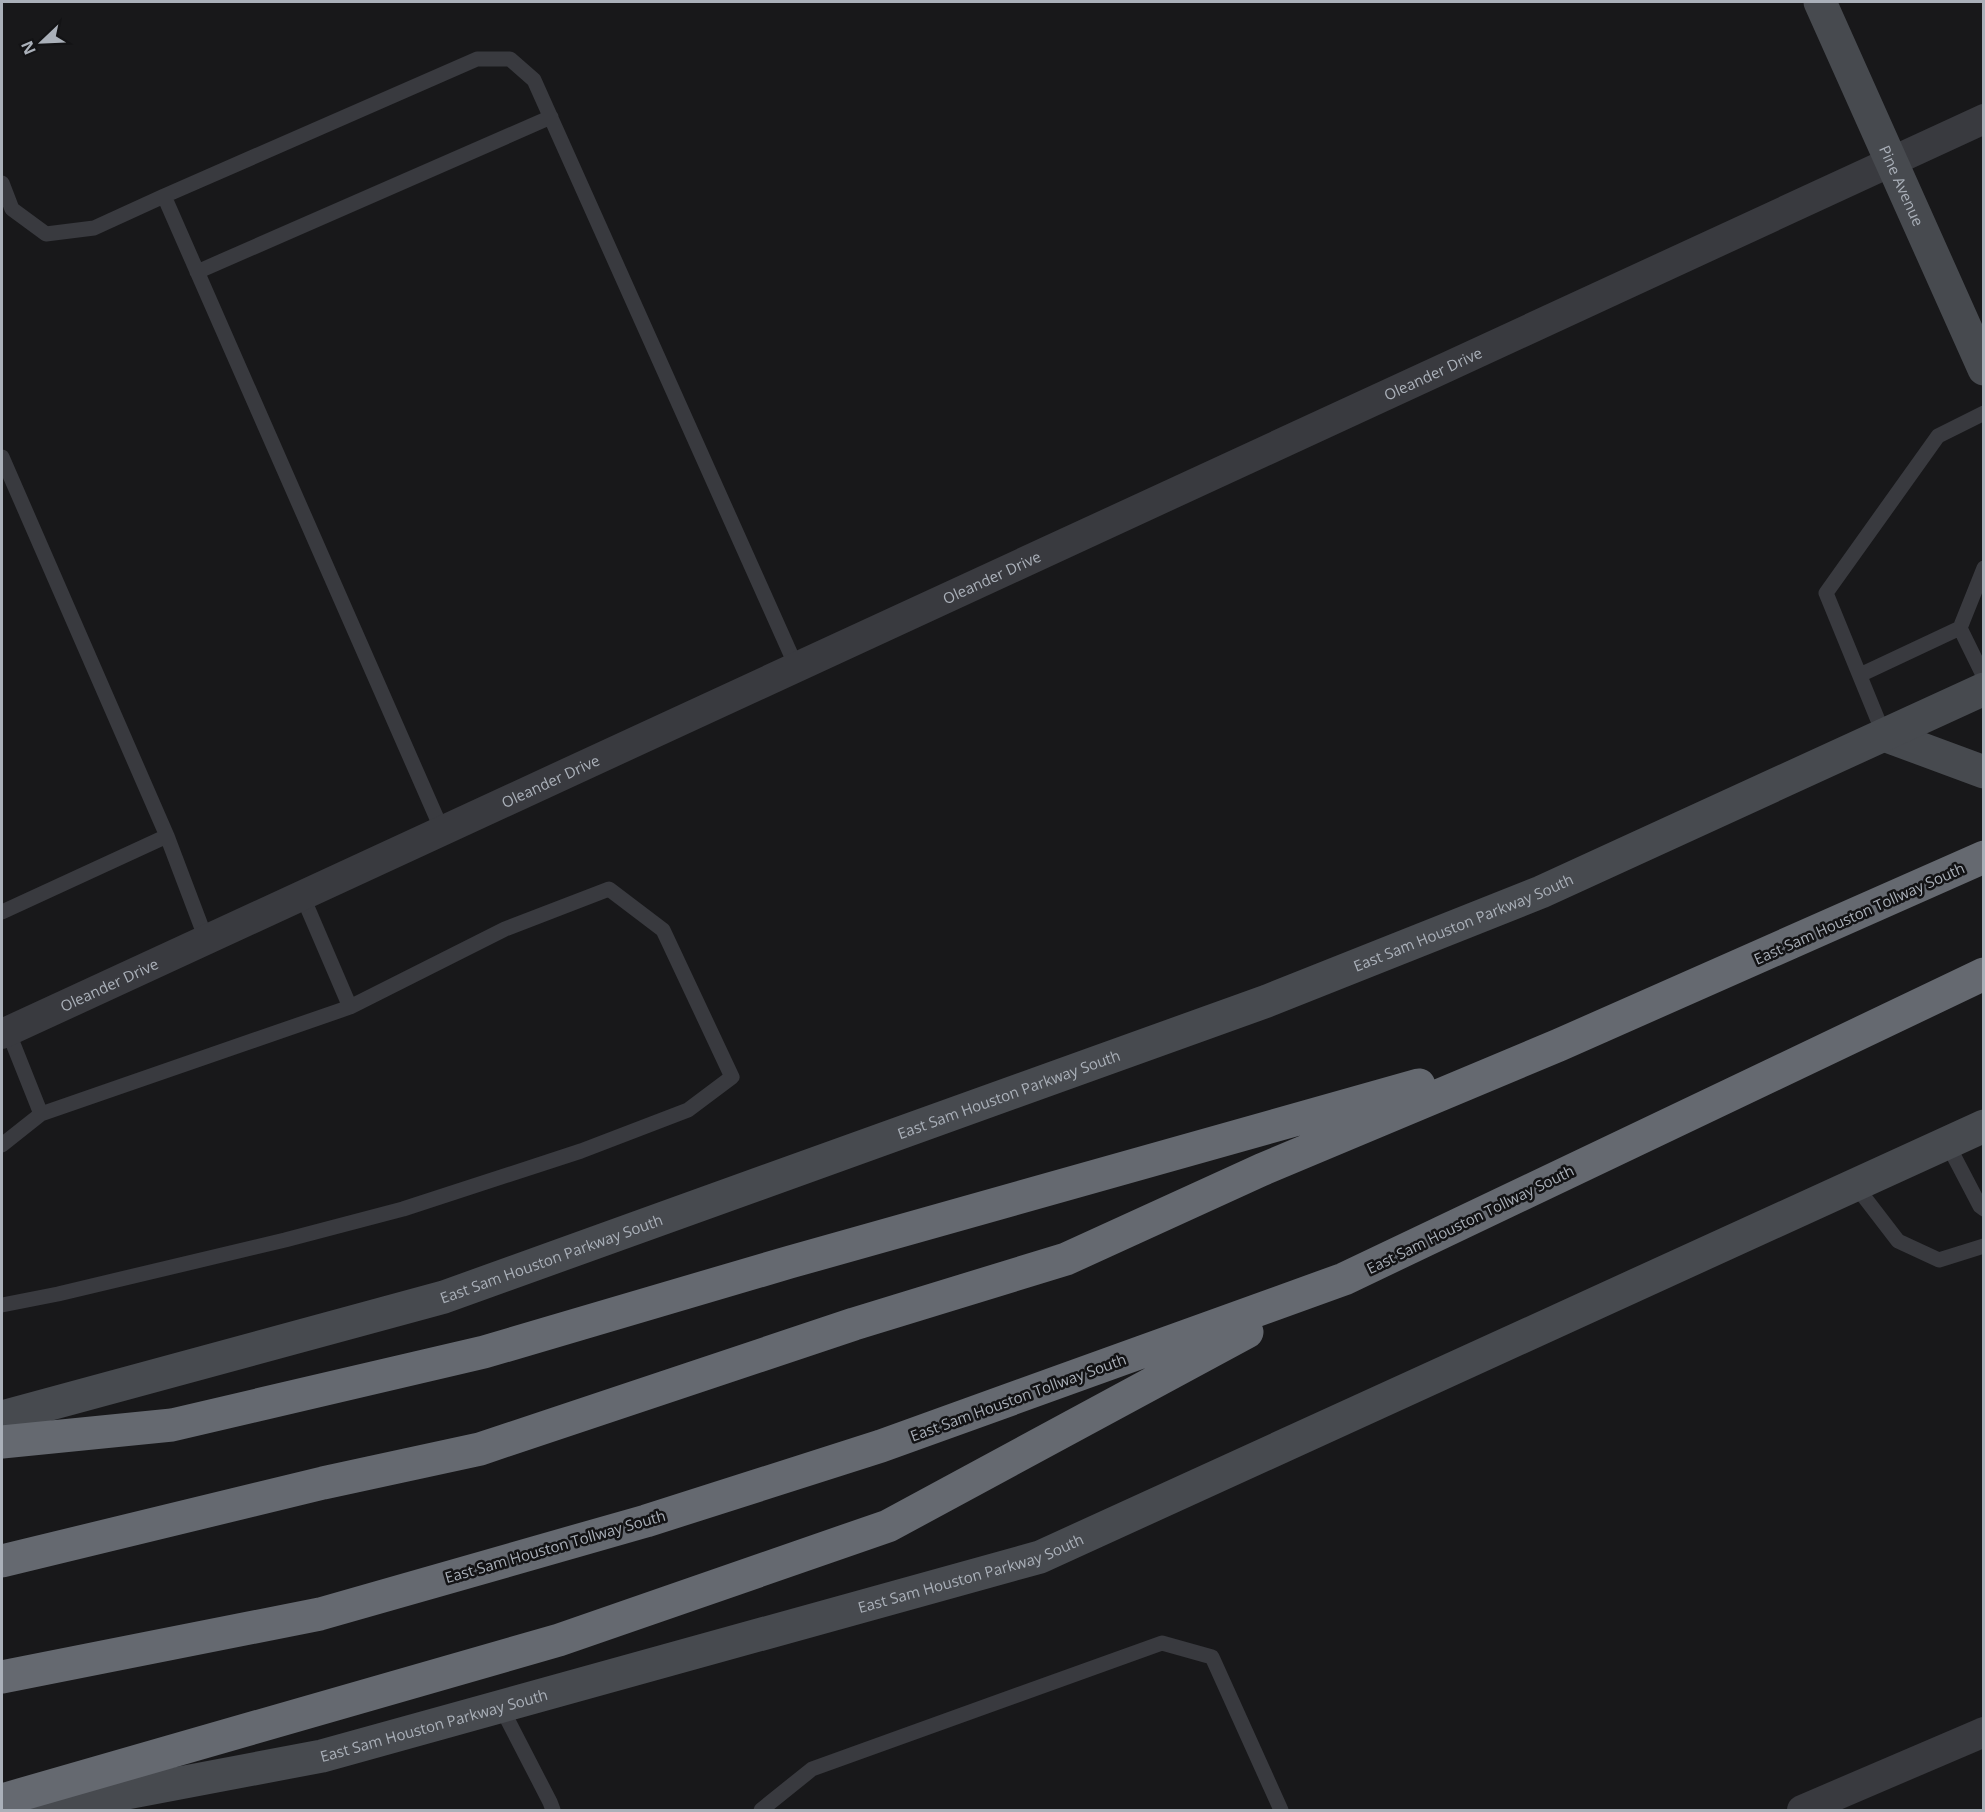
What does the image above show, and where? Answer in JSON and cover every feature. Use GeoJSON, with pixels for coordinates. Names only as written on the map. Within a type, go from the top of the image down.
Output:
{"type":"FeatureCollection","features":[{"type":"Feature","properties":{"kind":"highway","name":"East Sam Houston Tollway South"},"geometry":{"type":"LineString","coordinates":[[2,1561],[323,1482],[480,1449],[854,1324],[1066,1260],[1261,1170],[1559,1045],[1983,858]]}},
{"type":"Feature","properties":{"kind":"highway","name":"East Sam Houston Tollway South"},"geometry":{"type":"LineString","coordinates":[[2,1677],[320,1614],[646,1521],[881,1446],[1344,1279],[1981,975]]}},
{"type":"Feature","properties":{"kind":"highway"},"geometry":{"type":"LineString","coordinates":[[2,1442],[172,1425],[484,1352],[790,1262],[1559,1045]]}},
{"type":"Feature","properties":{"kind":"highway"},"geometry":{"type":"LineString","coordinates":[[2,1800],[559,1640],[888,1526],[1344,1279]]}},
{"type":"Feature","properties":{"kind":"main road","name":"Pine Avenue"},"geometry":{"type":"LineString","coordinates":[[1820,2],[1983,369]]}},
{"type":"Feature","properties":{"kind":"main road","name":"East Sam Houston Parkway South"},"geometry":{"type":"LineString","coordinates":[[2,1417],[444,1297],[1267,1001],[1541,892],[1983,689]]}},
{"type":"Feature","properties":{"kind":"main road"},"geometry":{"type":"LineString","coordinates":[[1884,735],[1983,772]]}},
{"type":"Feature","properties":{"kind":"main road","name":"East Sam Houston Parkway South"},"geometry":{"type":"LineString","coordinates":[[37,1810],[322,1756],[1041,1557],[1983,1126]]}},
{"type":"Feature","properties":{"kind":"street","name":"Oleander Drive"},"geometry":{"type":"LineString","coordinates":[[5,1032],[1983,118]]}},
{"type":"Feature","properties":{"kind":"street"},"geometry":{"type":"LineString","coordinates":[[1802,1810],[1983,1732]]}},
{"type":"Feature","properties":{"kind":"lane"},"geometry":{"type":"LineString","coordinates":[[2,183],[12,209],[46,234],[94,228],[477,59],[510,59],[534,80],[796,666]]}},
{"type":"Feature","properties":{"kind":"lane"},"geometry":{"type":"LineString","coordinates":[[197,272],[551,117]]}},
{"type":"Feature","properties":{"kind":"lane"},"geometry":{"type":"LineString","coordinates":[[164,196],[442,830]]}},
{"type":"Feature","properties":{"kind":"lane"},"geometry":{"type":"LineString","coordinates":[[1884,735],[1826,593],[1938,436],[1983,413]]}},
{"type":"Feature","properties":{"kind":"lane"},"geometry":{"type":"LineString","coordinates":[[2,457],[167,836],[206,939]]}},
{"type":"Feature","properties":{"kind":"lane"},"geometry":{"type":"LineString","coordinates":[[1860,675],[1960,628],[1983,568]]}},
{"type":"Feature","properties":{"kind":"lane"},"geometry":{"type":"LineString","coordinates":[[1960,628],[1983,677]]}},
{"type":"Feature","properties":{"kind":"lane"},"geometry":{"type":"LineString","coordinates":[[2,912],[167,836]]}},
{"type":"Feature","properties":{"kind":"lane"},"geometry":{"type":"LineString","coordinates":[[2,1145],[41,1114],[350,1007],[504,929],[609,889],[663,930],[732,1077],[688,1110],[581,1151],[403,1209],[285,1240],[58,1294],[2,1305]]}},
{"type":"Feature","properties":{"kind":"lane"},"geometry":{"type":"LineString","coordinates":[[302,895],[350,1007]]}},
{"type":"Feature","properties":{"kind":"lane"},"geometry":{"type":"LineString","coordinates":[[5,1032],[41,1114]]}},
{"type":"Feature","properties":{"kind":"lane"},"geometry":{"type":"LineString","coordinates":[[1947,1143],[1983,1209]]}},
{"type":"Feature","properties":{"kind":"lane"},"geometry":{"type":"LineString","coordinates":[[1855,1185],[1898,1241],[1939,1260],[1983,1246]]}},
{"type":"Feature","properties":{"kind":"lane"},"geometry":{"type":"LineString","coordinates":[[761,1810],[812,1769],[1162,1643],[1212,1657],[1281,1810]]}},
{"type":"Feature","properties":{"kind":"lane"},"geometry":{"type":"LineString","coordinates":[[501,1707],[553,1810]]}}]}
